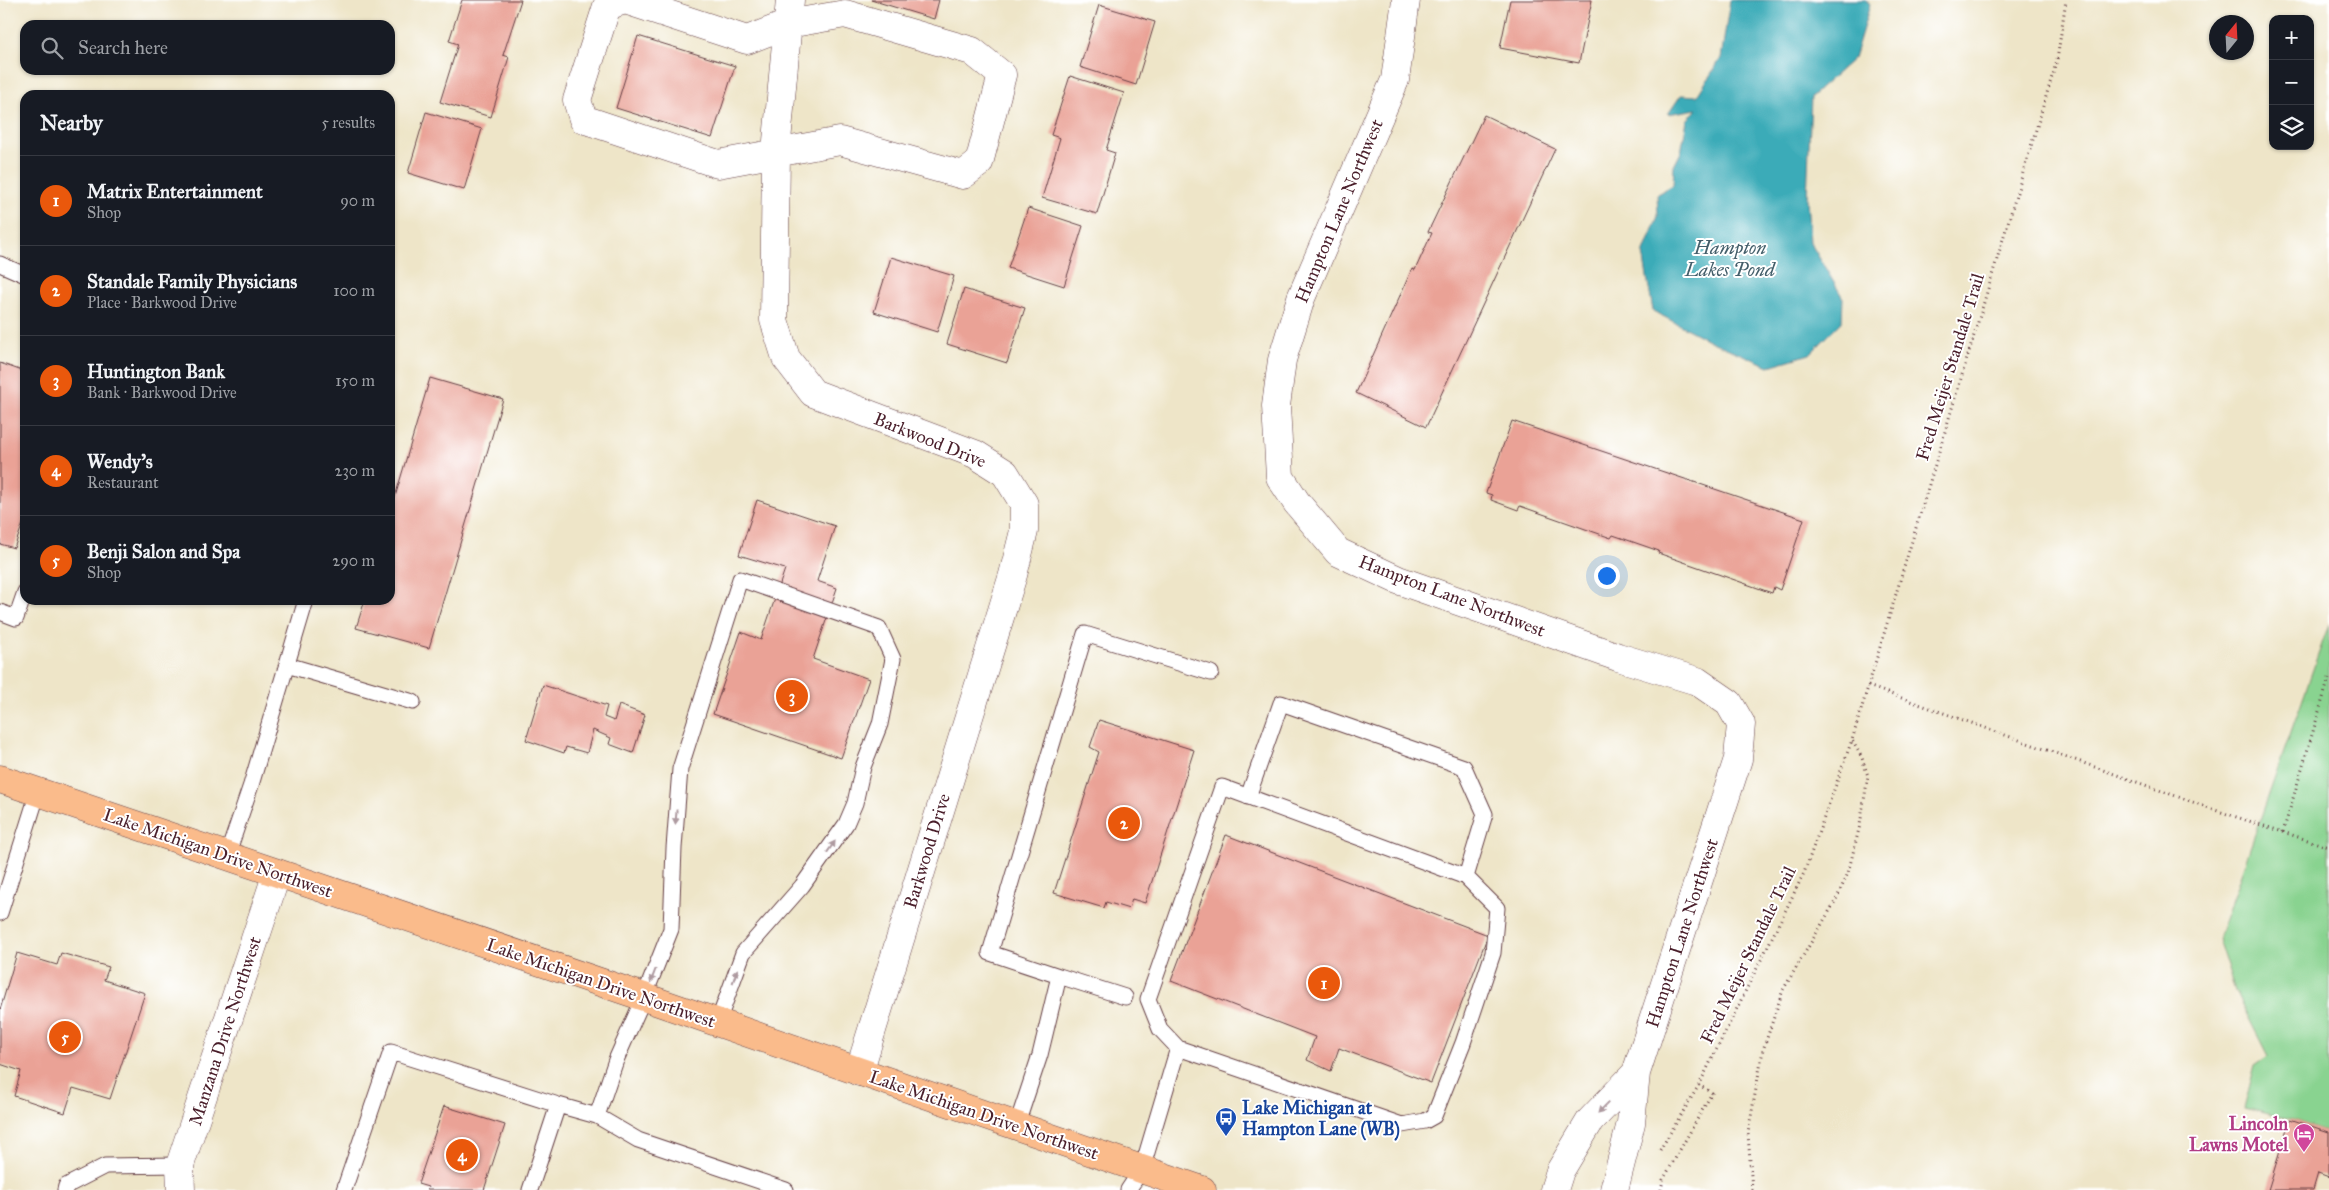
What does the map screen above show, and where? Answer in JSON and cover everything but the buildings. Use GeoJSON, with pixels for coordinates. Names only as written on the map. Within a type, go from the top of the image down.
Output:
{"type":"FeatureCollection","features":[{"type":"Feature","properties":{"kind":"highway","name":"Lake Michigan Drive Northwest"},"geometry":{"type":"LineString","coordinates":[[0,779],[718,1022],[1016,1127],[1135,1180],[1202,1190]]}},
{"type":"Feature","properties":{"kind":"street"},"geometry":{"type":"LineString","coordinates":[[625,0],[747,40],[789,12],[846,14],[972,51],[1002,75],[979,163],[963,176],[840,141],[776,152],[718,164],[583,119],[577,100],[607,6],[625,0]]}},
{"type":"Feature","properties":{"kind":"street","name":"Hampton Lane Northwest"},"geometry":{"type":"LineString","coordinates":[[1406,0],[1395,80],[1301,298],[1282,360],[1276,406],[1280,477],[1297,503],[1338,552],[1398,580],[1618,657],[1697,681],[1729,702],[1741,724],[1738,759],[1636,1074],[1631,1123],[1614,1190]]}},
{"type":"Feature","properties":{"kind":"street","name":"Barkwood Drive"},"geometry":{"type":"LineString","coordinates":[[789,12],[776,152],[774,320],[786,358],[813,393],[975,454],[1006,474],[1024,504],[1024,530],[1012,575],[859,1072]]}},
{"type":"Feature","properties":{"kind":"street","name":"Manzana Drive Northwest"},"geometry":{"type":"LineString","coordinates":[[181,1178],[277,873]]}},
{"type":"Feature","properties":{"kind":"street","name":"Hampton Lane Northwest"},"geometry":{"type":"LineString","coordinates":[[1554,1190],[1560,1170],[1590,1121],[1636,1074]]}},
{"type":"Feature","properties":{"kind":"lane"},"geometry":{"type":"LineString","coordinates":[[0,264],[20,273]]}},
{"type":"Feature","properties":{"kind":"lane"},"geometry":{"type":"LineString","coordinates":[[597,1116],[616,1060],[671,929],[674,848],[680,769],[740,579],[879,628],[893,659],[880,724],[863,767],[855,803],[846,824],[802,886],[743,953],[718,1022]]}},
{"type":"Feature","properties":{"kind":"lane"},"geometry":{"type":"LineString","coordinates":[[0,612],[16,618],[20,605]]}},
{"type":"Feature","properties":{"kind":"lane"},"geometry":{"type":"LineString","coordinates":[[228,856],[305,605]]}},
{"type":"Feature","properties":{"kind":"lane"},"geometry":{"type":"LineString","coordinates":[[1125,997],[990,953],[1085,634],[1211,673]]}},
{"type":"Feature","properties":{"kind":"lane"},"geometry":{"type":"LineString","coordinates":[[287,665],[413,702]]}},
{"type":"Feature","properties":{"kind":"lane"},"geometry":{"type":"LineString","coordinates":[[1248,797],[1281,703],[1464,767],[1485,814],[1466,877]]}},
{"type":"Feature","properties":{"kind":"lane"},"geometry":{"type":"LineString","coordinates":[[1222,788],[1248,797],[1466,877],[1497,908],[1493,953],[1434,1116],[1425,1121],[1402,1124],[1178,1048],[1160,1029],[1148,999],[1222,788]]}},
{"type":"Feature","properties":{"kind":"lane"},"geometry":{"type":"LineString","coordinates":[[0,913],[38,792]]}},
{"type":"Feature","properties":{"kind":"lane"},"geometry":{"type":"LineString","coordinates":[[1016,1127],[1040,1055],[1059,976]]}},
{"type":"Feature","properties":{"kind":"lane"},"geometry":{"type":"LineString","coordinates":[[1135,1180],[1178,1048]]}},
{"type":"Feature","properties":{"kind":"lane"},"geometry":{"type":"LineString","coordinates":[[344,1190],[391,1052],[597,1116],[638,1140],[786,1190]]}},
{"type":"Feature","properties":{"kind":"lane"},"geometry":{"type":"LineString","coordinates":[[530,1190],[558,1105]]}},
{"type":"Feature","properties":{"kind":"lane"},"geometry":{"type":"LineString","coordinates":[[65,1190],[66,1186],[105,1166],[181,1178]]}},
{"type":"Feature","properties":{"kind":"path","name":"Fred Meijer Standale Trail"},"geometry":{"type":"LineString","coordinates":[[1659,1152],[1699,1085],[1804,873],[1852,740],[2057,60],[2066,0]]}},
{"type":"Feature","properties":{"kind":"path"},"geometry":{"type":"LineString","coordinates":[[2283,832],[2329,678]]}},
{"type":"Feature","properties":{"kind":"path"},"geometry":{"type":"LineString","coordinates":[[1868,686],[2187,800],[2329,847]]}},
{"type":"Feature","properties":{"kind":"path"},"geometry":{"type":"LineString","coordinates":[[1752,1190],[1748,1133],[1762,1050],[1784,990],[1836,900],[1848,873],[1860,825],[1868,776],[1862,758],[1852,740]]}},
{"type":"Feature","properties":{"kind":"path"},"geometry":{"type":"LineString","coordinates":[[1661,1190],[1663,1180],[1712,1093],[1699,1085]]}},
{"type":"Feature","properties":{"kind":"green space"},"geometry":{"type":"Polygon","coordinates":[[[2329,624],[2329,1132],[2290,1119],[2244,1108],[2255,1065],[2268,1056],[2235,991],[2218,939],[2329,624]]]}},
{"type":"Feature","properties":{"kind":"water","name":"Hampton Lakes Pond"},"geometry":{"type":"Polygon","coordinates":[[[1730,0],[1866,0],[1870,5],[1854,58],[1811,97],[1807,199],[1810,242],[1843,298],[1842,322],[1810,354],[1769,366],[1712,342],[1653,311],[1643,254],[1658,216],[1657,194],[1673,185],[1674,166],[1681,152],[1687,120],[1697,109],[1668,114],[1681,95],[1697,96],[1721,58],[1730,0]]]}},
{"type":"Feature","properties":{"kind":"place","name":"Huntington Bank"},"geometry":{"type":"Point","coordinates":[792,696]}},
{"type":"Feature","properties":{"kind":"place","name":"Standale Family Physicians"},"geometry":{"type":"Point","coordinates":[1124,823]}},
{"type":"Feature","properties":{"kind":"place","name":"Matrix Entertainment"},"geometry":{"type":"Point","coordinates":[1324,983]}},
{"type":"Feature","properties":{"kind":"place","name":"Benji Salon and Spa"},"geometry":{"type":"Point","coordinates":[65,1037]}},
{"type":"Feature","properties":{"kind":"place","name":"Lake Michigan at Hampton Lane (WB)"},"geometry":{"type":"Point","coordinates":[1226,1137]}},
{"type":"Feature","properties":{"kind":"place","name":"Lincoln Lawns Motel"},"geometry":{"type":"Point","coordinates":[2304,1153]}},
{"type":"Feature","properties":{"kind":"place","name":"Wendy's"},"geometry":{"type":"Point","coordinates":[462,1155]}}]}
